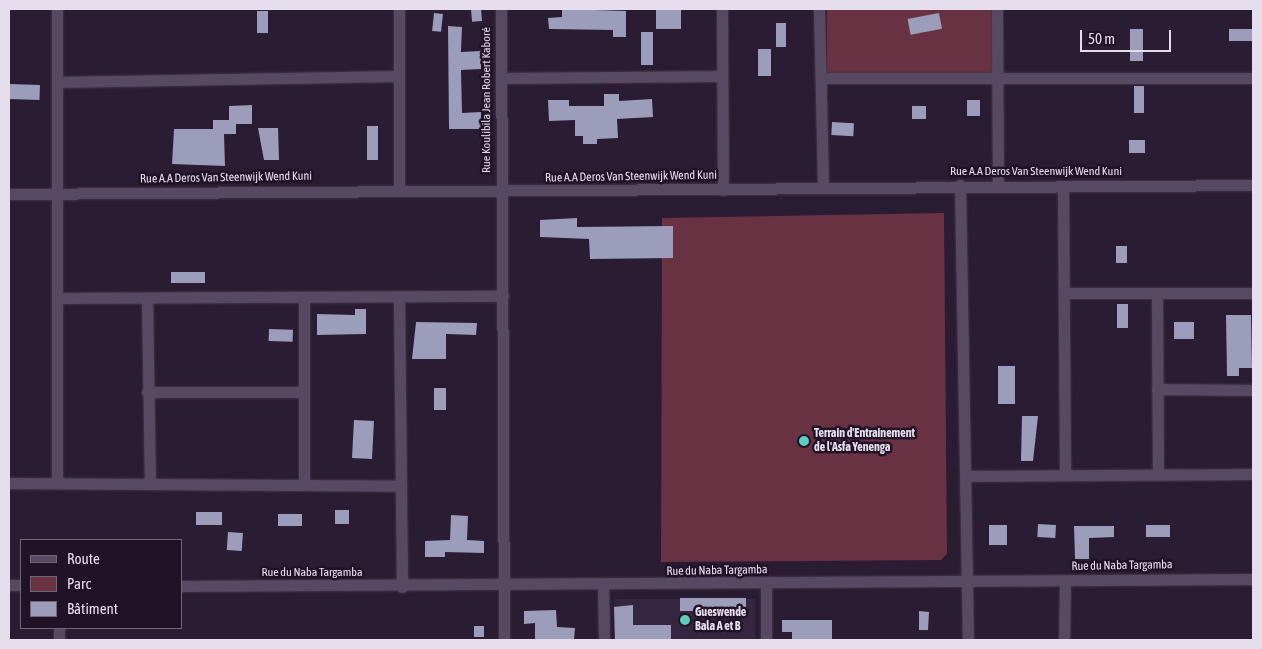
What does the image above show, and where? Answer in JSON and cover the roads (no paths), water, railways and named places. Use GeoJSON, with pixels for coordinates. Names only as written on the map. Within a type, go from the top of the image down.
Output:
{"type":"FeatureCollection","features":[{"type":"Feature","properties":{"kind":"street"},"geometry":{"type":"LineString","coordinates":[[56,9],[57,482]]}},
{"type":"Feature","properties":{"kind":"street"},"geometry":{"type":"LineString","coordinates":[[399,9],[399,190]]}},
{"type":"Feature","properties":{"kind":"street","name":"Rue Koulibila Jean Robert Kaboré"},"geometry":{"type":"LineString","coordinates":[[501,9],[504,640]]}},
{"type":"Feature","properties":{"kind":"street"},"geometry":{"type":"LineString","coordinates":[[722,9],[723,190]]}},
{"type":"Feature","properties":{"kind":"street"},"geometry":{"type":"LineString","coordinates":[[819,9],[822,188]]}},
{"type":"Feature","properties":{"kind":"street"},"geometry":{"type":"LineString","coordinates":[[997,9],[998,185]]}},
{"type":"Feature","properties":{"kind":"street"},"geometry":{"type":"LineString","coordinates":[[57,82],[399,76]]}},
{"type":"Feature","properties":{"kind":"street"},"geometry":{"type":"LineString","coordinates":[[501,78],[722,76]]}},
{"type":"Feature","properties":{"kind":"street"},"geometry":{"type":"LineString","coordinates":[[821,78],[998,76],[1253,78]]}},
{"type":"Feature","properties":{"kind":"street"},"geometry":{"type":"LineString","coordinates":[[960,185],[968,640]]}},
{"type":"Feature","properties":{"kind":"street","name":"Rue A.A Deros Van Steenwijk Wend Kuni"},"geometry":{"type":"LineString","coordinates":[[9,194],[399,190],[501,192],[723,190],[960,185],[1253,185]]}},
{"type":"Feature","properties":{"kind":"street"},"geometry":{"type":"LineString","coordinates":[[1063,186],[1064,474]]}},
{"type":"Feature","properties":{"kind":"street"},"geometry":{"type":"LineString","coordinates":[[1064,293],[1157,295],[1253,293]]}},
{"type":"Feature","properties":{"kind":"street"},"geometry":{"type":"LineString","coordinates":[[1157,295],[1158,474]]}},
{"type":"Feature","properties":{"kind":"street"},"geometry":{"type":"LineString","coordinates":[[57,298],[399,300],[503,296]]}},
{"type":"Feature","properties":{"kind":"street"},"geometry":{"type":"LineString","coordinates":[[147,298],[147,392],[150,483]]}},
{"type":"Feature","properties":{"kind":"street"},"geometry":{"type":"LineString","coordinates":[[304,298],[304,484]]}},
{"type":"Feature","properties":{"kind":"street"},"geometry":{"type":"LineString","coordinates":[[399,300],[402,587]]}},
{"type":"Feature","properties":{"kind":"street"},"geometry":{"type":"LineString","coordinates":[[1157,389],[1253,390]]}},
{"type":"Feature","properties":{"kind":"street"},"geometry":{"type":"LineString","coordinates":[[147,392],[303,392]]}},
{"type":"Feature","properties":{"kind":"street"},"geometry":{"type":"LineString","coordinates":[[966,476],[1253,474]]}},
{"type":"Feature","properties":{"kind":"street"},"geometry":{"type":"LineString","coordinates":[[9,483],[400,486]]}},
{"type":"Feature","properties":{"kind":"street","name":"Rue du Naba Targamba"},"geometry":{"type":"LineString","coordinates":[[182,586],[505,587],[1253,579]]}},
{"type":"Feature","properties":{"kind":"street"},"geometry":{"type":"LineString","coordinates":[[1064,581],[1064,640]]}},
{"type":"Feature","properties":{"kind":"street"},"geometry":{"type":"LineString","coordinates":[[766,584],[766,640]]}},
{"type":"Feature","properties":{"kind":"street"},"geometry":{"type":"LineString","coordinates":[[603,586],[604,640]]}},
{"type":"Feature","properties":{"kind":"place","name":"Terrain d'Entrainement de l'Asfa Yenenga"},"geometry":{"type":"Point","coordinates":[804,441]}},
{"type":"Feature","properties":{"kind":"place","name":"Gueswende Bala A et B"},"geometry":{"type":"Point","coordinates":[685,620]}}]}
